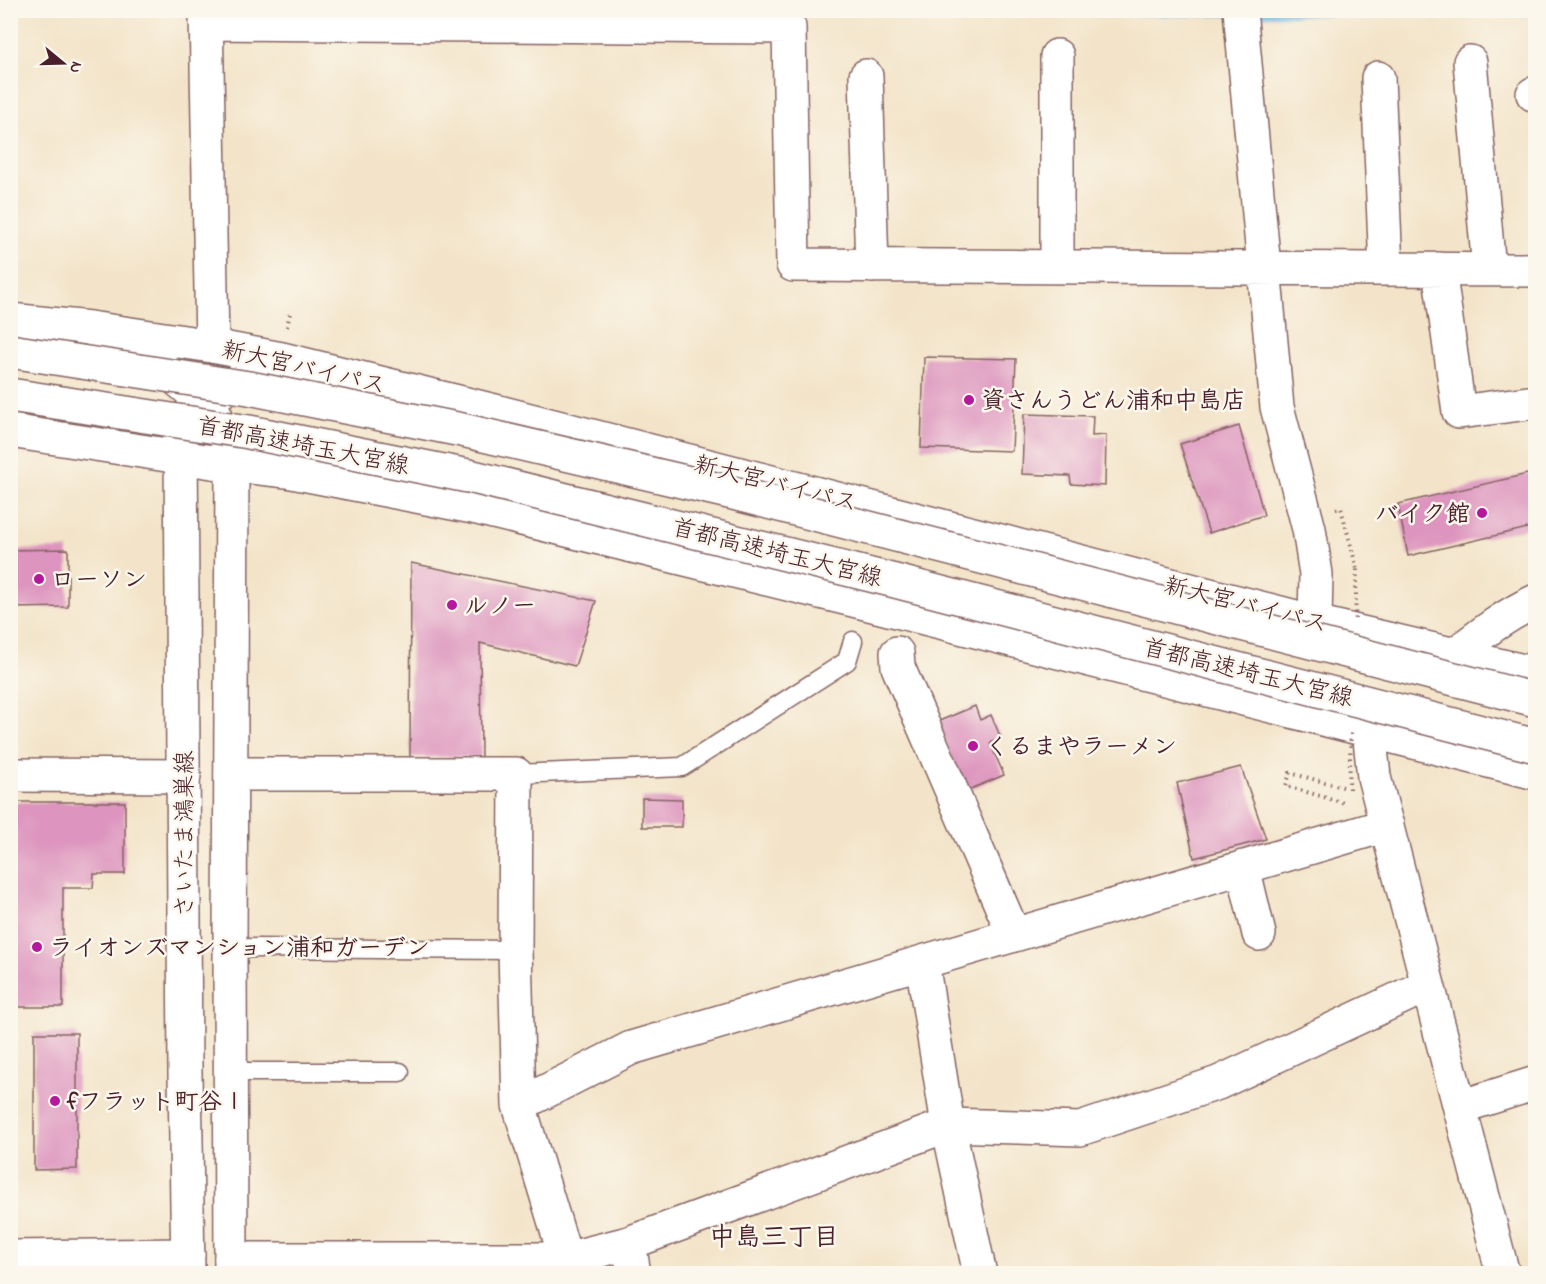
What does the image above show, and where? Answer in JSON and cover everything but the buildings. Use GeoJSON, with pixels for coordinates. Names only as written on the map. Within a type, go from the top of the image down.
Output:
{"type":"FeatureCollection","features":[{"type":"Feature","properties":{"kind":"main road"},"geometry":{"type":"LineString","coordinates":[[1240,10],[1277,407],[1309,529],[1316,574],[1315,622]]}},
{"type":"Feature","properties":{"kind":"main road"},"geometry":{"type":"LineString","coordinates":[[212,346],[206,17],[789,27],[793,265],[1535,270]]}},
{"type":"Feature","properties":{"kind":"main road"},"geometry":{"type":"LineString","coordinates":[[1057,56],[1057,267]]}},
{"type":"Feature","properties":{"kind":"main road"},"geometry":{"type":"LineString","coordinates":[[1470,62],[1489,269]]}},
{"type":"Feature","properties":{"kind":"main road"},"geometry":{"type":"LineString","coordinates":[[866,76],[872,266]]}},
{"type":"Feature","properties":{"kind":"main road"},"geometry":{"type":"LineString","coordinates":[[1378,78],[1386,269]]}},
{"type":"Feature","properties":{"kind":"main road"},"geometry":{"type":"LineString","coordinates":[[1439,269],[1459,412],[1536,402]]}},
{"type":"Feature","properties":{"kind":"main road","name":"新大宮バイパス"},"geometry":{"type":"LineString","coordinates":[[10,320],[90,328],[282,359],[507,414],[1315,622],[1536,674]]}},
{"type":"Feature","properties":{"kind":"main road","name":"さいたま鴻巣線"},"geometry":{"type":"LineString","coordinates":[[90,328],[156,362],[204,402],[215,414],[228,444],[232,465],[231,1266]]}},
{"type":"Feature","properties":{"kind":"main road","name":"首都高速埼玉大宮線"},"geometry":{"type":"LineString","coordinates":[[10,351],[249,388],[462,430],[748,497],[1536,700]]}},
{"type":"Feature","properties":{"kind":"main road","name":"さいたま鴻巣線"},"geometry":{"type":"LineString","coordinates":[[188,1264],[181,438],[190,413],[244,376],[279,369],[315,368]]}},
{"type":"Feature","properties":{"kind":"main road","name":"首都高速埼玉大宮線"},"geometry":{"type":"LineString","coordinates":[[10,395],[249,432],[473,477],[906,584],[1536,746]]}},
{"type":"Feature","properties":{"kind":"main road"},"geometry":{"type":"LineString","coordinates":[[10,431],[232,465],[287,471],[473,507],[870,604],[1536,773]]}},
{"type":"Feature","properties":{"kind":"main road"},"geometry":{"type":"LineString","coordinates":[[1454,655],[1496,623],[1536,601]]}},
{"type":"Feature","properties":{"kind":"main road"},"geometry":{"type":"LineString","coordinates":[[897,653],[898,667],[1014,935]]}},
{"type":"Feature","properties":{"kind":"main road"},"geometry":{"type":"LineString","coordinates":[[1369,730],[1374,777],[1503,1274]]}},
{"type":"Feature","properties":{"kind":"main road"},"geometry":{"type":"LineString","coordinates":[[231,774],[516,774],[515,950],[519,1105],[566,1259]]}},
{"type":"Feature","properties":{"kind":"main road"},"geometry":{"type":"LineString","coordinates":[[10,775],[184,776]]}},
{"type":"Feature","properties":{"kind":"main road"},"geometry":{"type":"LineString","coordinates":[[519,1105],[631,1048],[1387,825]]}},
{"type":"Feature","properties":{"kind":"main road"},"geometry":{"type":"LineString","coordinates":[[1243,867],[1259,934]]}},
{"type":"Feature","properties":{"kind":"main road"},"geometry":{"type":"LineString","coordinates":[[922,962],[948,1125],[980,1274]]}},
{"type":"Feature","properties":{"kind":"main road"},"geometry":{"type":"LineString","coordinates":[[231,1266],[632,1258],[948,1125],[1080,1129],[1218,1083],[1428,985]]}},
{"type":"Feature","properties":{"kind":"main road"},"geometry":{"type":"LineString","coordinates":[[1460,1107],[1536,1083]]}},
{"type":"Feature","properties":{"kind":"main road"},"geometry":{"type":"LineString","coordinates":[[10,1257],[72,1265],[188,1264]]}},
{"type":"Feature","properties":{"kind":"lane"},"geometry":{"type":"LineString","coordinates":[[516,774],[682,767],[847,661],[853,641]]}},
{"type":"Feature","properties":{"kind":"lane"},"geometry":{"type":"LineString","coordinates":[[230,948],[515,950]]}},
{"type":"Feature","properties":{"kind":"lane"},"geometry":{"type":"LineString","coordinates":[[230,1072],[400,1072]]}},
{"type":"Feature","properties":{"kind":"path"},"geometry":{"type":"LineString","coordinates":[[1345,803],[1286,786],[1290,774],[1349,789]]}},
{"type":"Feature","properties":{"kind":"waterway"},"geometry":{"type":"LineString","coordinates":[[917,10],[1536,11]]}},
{"type":"Feature","properties":{"kind":"place","name":"資さんうどん浦和中島店"},"geometry":{"type":"Point","coordinates":[969,400]}},
{"type":"Feature","properties":{"kind":"place","name":"バイク館"},"geometry":{"type":"Point","coordinates":[1482,513]}},
{"type":"Feature","properties":{"kind":"place","name":"ローソン"},"geometry":{"type":"Point","coordinates":[39,579]}},
{"type":"Feature","properties":{"kind":"place","name":"ルノー"},"geometry":{"type":"Point","coordinates":[452,605]}},
{"type":"Feature","properties":{"kind":"place","name":"くるまやラーメン"},"geometry":{"type":"Point","coordinates":[973,746]}},
{"type":"Feature","properties":{"kind":"place","name":"ライオンズマンション浦和ガーデン"},"geometry":{"type":"Point","coordinates":[37,947]}},
{"type":"Feature","properties":{"kind":"place","name":"fフラット町谷Ⅰ"},"geometry":{"type":"Point","coordinates":[55,1101]}},
{"type":"Feature","properties":{"kind":"district","name":"中島三丁目"},"geometry":{"type":"Point","coordinates":[774,1236]}}]}
